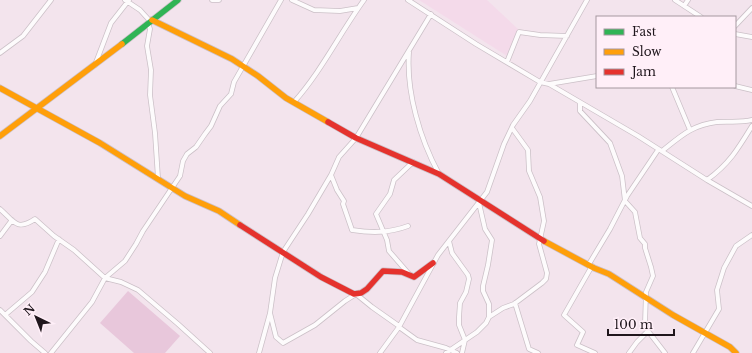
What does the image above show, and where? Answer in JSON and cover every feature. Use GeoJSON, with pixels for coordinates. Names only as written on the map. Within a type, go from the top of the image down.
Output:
{"type":"FeatureCollection","features":[{"type":"Feature","properties":{"kind":"street"},"geometry":{"type":"LineString","coordinates":[[0,53],[23,36],[51,0]]}},
{"type":"Feature","properties":{"kind":"street"},"geometry":{"type":"LineString","coordinates":[[0,136],[95,66],[178,0]]}},
{"type":"Feature","properties":{"kind":"street"},"geometry":{"type":"LineString","coordinates":[[212,0],[219,0]]}},
{"type":"Feature","properties":{"kind":"street"},"geometry":{"type":"LineString","coordinates":[[51,353],[92,302],[105,278],[125,261],[180,176],[183,161],[187,154],[196,147],[211,126],[220,106],[231,94],[234,82],[281,0]]}},
{"type":"Feature","properties":{"kind":"street"},"geometry":{"type":"LineString","coordinates":[[292,0],[314,10],[340,11],[358,8]]}},
{"type":"Feature","properties":{"kind":"street"},"geometry":{"type":"LineString","coordinates":[[294,102],[309,84],[364,0]]}},
{"type":"Feature","properties":{"kind":"street"},"geometry":{"type":"LineString","coordinates":[[270,313],[276,337],[283,343],[315,325],[345,301],[367,289],[383,272],[402,272],[411,276],[416,276],[433,263],[487,192],[504,144],[512,128],[530,101],[587,0]]}},
{"type":"Feature","properties":{"kind":"street"},"geometry":{"type":"LineString","coordinates":[[676,0],[699,16]]}},
{"type":"Feature","properties":{"kind":"street"},"geometry":{"type":"LineString","coordinates":[[684,6],[688,0]]}},
{"type":"Feature","properties":{"kind":"street"},"geometry":{"type":"LineString","coordinates":[[95,66],[111,23],[127,1],[140,10],[150,21],[183,34],[243,67],[286,98],[356,138],[439,174],[480,202],[540,238],[608,274],[647,299],[730,347],[736,353]]}},
{"type":"Feature","properties":{"kind":"street"},"geometry":{"type":"LineString","coordinates":[[410,1],[476,44],[540,82],[548,84],[638,136],[707,180],[752,206]]}},
{"type":"Feature","properties":{"kind":"street"},"geometry":{"type":"LineString","coordinates":[[736,25],[752,8]]}},
{"type":"Feature","properties":{"kind":"street"},"geometry":{"type":"LineString","coordinates":[[259,353],[270,313],[275,278],[283,252],[331,175],[339,157],[356,138],[431,14]]}},
{"type":"Feature","properties":{"kind":"street"},"geometry":{"type":"LineString","coordinates":[[150,21],[147,46],[151,70],[150,96],[155,133],[158,178]]}},
{"type":"Feature","properties":{"kind":"street"},"geometry":{"type":"LineString","coordinates":[[507,62],[519,32],[566,36]]}},
{"type":"Feature","properties":{"kind":"street"},"geometry":{"type":"LineString","coordinates":[[736,34],[752,37]]}},
{"type":"Feature","properties":{"kind":"street"},"geometry":{"type":"LineString","coordinates":[[409,50],[408,81],[416,116],[426,146],[439,174]]}},
{"type":"Feature","properties":{"kind":"street"},"geometry":{"type":"LineString","coordinates":[[548,84],[596,76]]}},
{"type":"Feature","properties":{"kind":"street"},"geometry":{"type":"LineString","coordinates":[[736,86],[752,90]]}},
{"type":"Feature","properties":{"kind":"street"},"geometry":{"type":"LineString","coordinates":[[0,88],[100,143],[185,196],[219,210],[331,283],[356,294],[418,340],[457,353]]}},
{"type":"Feature","properties":{"kind":"street"},"geometry":{"type":"LineString","coordinates":[[672,88],[690,130]]}},
{"type":"Feature","properties":{"kind":"street"},"geometry":{"type":"LineString","coordinates":[[580,103],[580,111],[610,143],[622,176],[625,201],[635,212],[640,238],[645,244],[644,248],[652,271],[652,279],[647,289],[644,318],[648,331],[665,353]]}},
{"type":"Feature","properties":{"kind":"street"},"geometry":{"type":"LineString","coordinates":[[595,353],[577,345],[583,332],[564,315],[625,201],[660,150],[690,130],[702,125],[718,122],[742,123],[752,120]]}},
{"type":"Feature","properties":{"kind":"street"},"geometry":{"type":"LineString","coordinates":[[707,180],[724,166],[734,154],[752,126]]}},
{"type":"Feature","properties":{"kind":"street"},"geometry":{"type":"LineString","coordinates":[[446,353],[477,332],[486,323],[489,317],[503,308],[515,303],[542,283],[548,273],[539,244],[544,221],[540,198],[529,171],[528,150],[512,128]]}},
{"type":"Feature","properties":{"kind":"street"},"geometry":{"type":"LineString","coordinates":[[411,276],[389,251],[387,240],[376,216],[376,212],[390,194],[394,180],[413,162]]}},
{"type":"Feature","properties":{"kind":"street"},"geometry":{"type":"LineString","coordinates":[[331,175],[337,190],[344,201],[343,204],[352,230],[369,233],[397,230],[408,226]]}},
{"type":"Feature","properties":{"kind":"street"},"geometry":{"type":"LineString","coordinates":[[480,202],[485,229],[492,240],[483,286],[483,291],[488,304],[489,317]]}},
{"type":"Feature","properties":{"kind":"street"},"geometry":{"type":"LineString","coordinates":[[0,209],[18,225],[23,226],[34,219],[74,250],[105,278],[121,282],[138,290],[210,353]]}},
{"type":"Feature","properties":{"kind":"street"},"geometry":{"type":"LineString","coordinates":[[0,236],[12,220]]}},
{"type":"Feature","properties":{"kind":"street"},"geometry":{"type":"LineString","coordinates":[[693,353],[719,309],[718,287],[724,268],[736,246],[752,235]]}},
{"type":"Feature","properties":{"kind":"street"},"geometry":{"type":"LineString","coordinates":[[5,315],[32,292],[45,272],[59,239]]}},
{"type":"Feature","properties":{"kind":"street"},"geometry":{"type":"LineString","coordinates":[[449,242],[452,254],[468,275],[469,279],[466,292],[460,303],[458,325],[465,340],[462,353]]}},
{"type":"Feature","properties":{"kind":"street"},"geometry":{"type":"LineString","coordinates":[[380,353],[399,327],[430,272],[433,263]]}},
{"type":"Feature","properties":{"kind":"street"},"geometry":{"type":"LineString","coordinates":[[515,303],[529,349],[538,353]]}},
{"type":"Feature","properties":{"kind":"street"},"geometry":{"type":"LineString","coordinates":[[0,310],[30,341],[45,353]]}},
{"type":"Feature","properties":{"kind":"street"},"geometry":{"type":"LineString","coordinates":[[629,353],[636,342],[648,331]]}},
{"type":"Feature","properties":{"kind":"shaded area"},"geometry":{"type":"Polygon","coordinates":[[[419,0],[487,0],[518,29],[507,56],[419,0]]]}},
{"type":"Feature","properties":{"kind":"shaded area"},"geometry":{"type":"Polygon","coordinates":[[[128,291],[180,336],[165,353],[134,353],[100,323],[128,291]]]}},
{"type":"Feature","properties":{"kind":"traffic: fast"},"geometry":{"type":"LineString","coordinates":[[122,44],[178,0]]}},
{"type":"Feature","properties":{"kind":"traffic: slow"},"geometry":{"type":"LineString","coordinates":[[152,20],[232,59],[258,76],[286,98],[328,122]]}},
{"type":"Feature","properties":{"kind":"traffic: slow"},"geometry":{"type":"LineString","coordinates":[[0,136],[122,44]]}},
{"type":"Feature","properties":{"kind":"traffic: slow"},"geometry":{"type":"LineString","coordinates":[[0,88],[100,143],[185,196],[219,211],[240,225]]}},
{"type":"Feature","properties":{"kind":"traffic: slow"},"geometry":{"type":"LineString","coordinates":[[544,241],[594,268],[609,274],[673,315],[730,347],[736,353]]}},
{"type":"Feature","properties":{"kind":"traffic: jam"},"geometry":{"type":"LineString","coordinates":[[328,122],[356,138],[439,174],[544,241]]}},
{"type":"Feature","properties":{"kind":"traffic: jam"},"geometry":{"type":"LineString","coordinates":[[240,225],[321,277],[354,294],[361,293],[367,289],[383,271],[402,272],[414,277],[433,263]]}}]}
